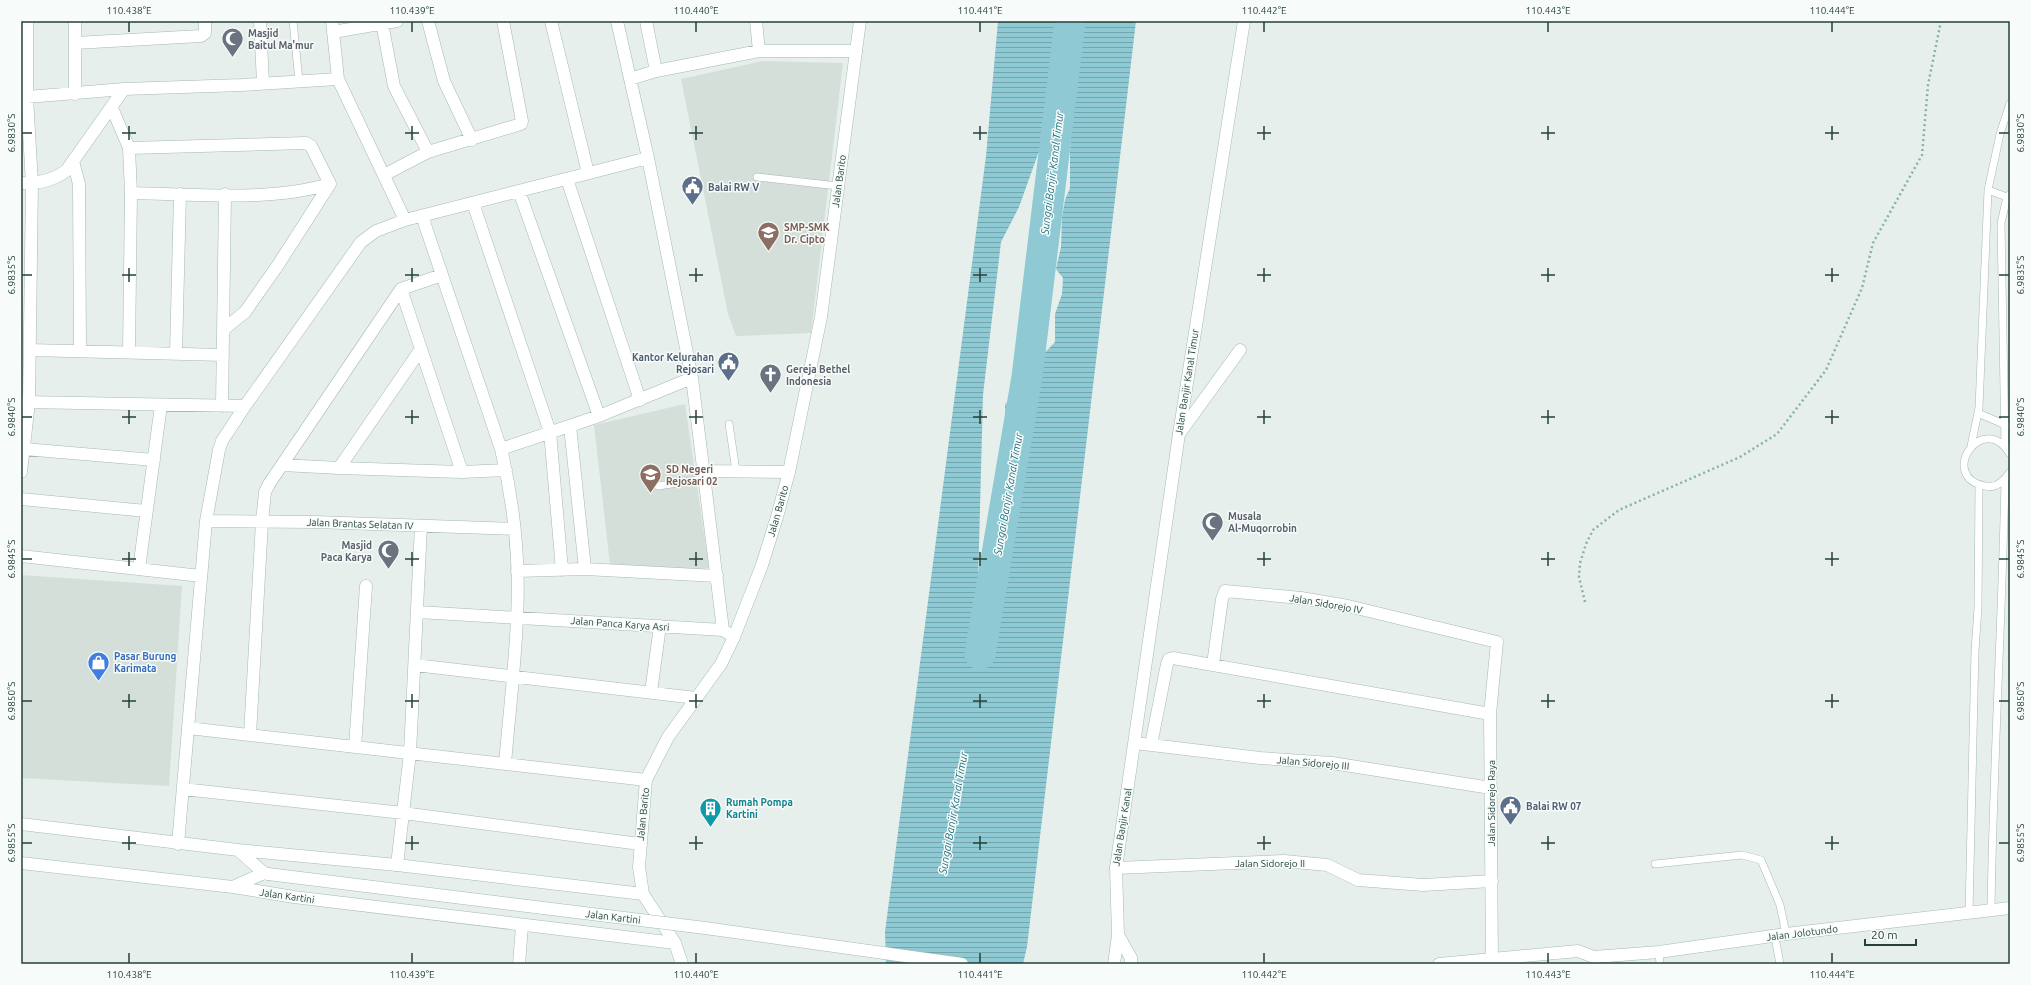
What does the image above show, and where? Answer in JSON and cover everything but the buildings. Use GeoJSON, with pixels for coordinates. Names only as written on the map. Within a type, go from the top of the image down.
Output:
{"type":"FeatureCollection","features":[{"type":"Feature","properties":{"kind":"street"},"geometry":{"type":"LineString","coordinates":[[21,472],[24,449],[25,402],[30,350],[27,184],[27,21]]}},
{"type":"Feature","properties":{"kind":"street"},"geometry":{"type":"LineString","coordinates":[[75,21],[75,94]]}},
{"type":"Feature","properties":{"kind":"street"},"geometry":{"type":"LineString","coordinates":[[75,43],[201,36],[205,33],[205,21]]}},
{"type":"Feature","properties":{"kind":"street"},"geometry":{"type":"LineString","coordinates":[[260,21],[263,83]]}},
{"type":"Feature","properties":{"kind":"street"},"geometry":{"type":"LineString","coordinates":[[397,21],[382,24],[333,26],[338,79],[405,220]]}},
{"type":"Feature","properties":{"kind":"street"},"geometry":{"type":"LineString","coordinates":[[428,21],[444,81],[472,140]]}},
{"type":"Feature","properties":{"kind":"street"},"geometry":{"type":"LineString","coordinates":[[384,175],[428,152],[516,127],[521,124],[522,121],[503,21]]}},
{"type":"Feature","properties":{"kind":"street"},"geometry":{"type":"LineString","coordinates":[[550,21],[588,173]]}},
{"type":"Feature","properties":{"kind":"street"},"geometry":{"type":"LineString","coordinates":[[617,21],[648,158],[692,378],[723,630],[734,637]]}},
{"type":"Feature","properties":{"kind":"street"},"geometry":{"type":"LineString","coordinates":[[646,21],[656,71]]}},
{"type":"Feature","properties":{"kind":"street"},"geometry":{"type":"LineString","coordinates":[[756,21],[759,51]]}},
{"type":"Feature","properties":{"kind":"street","name":"Jalan Barito"},"geometry":{"type":"LineString","coordinates":[[682,964],[675,943],[643,894],[639,868],[646,780],[668,737],[721,664],[734,637],[762,565],[789,472],[821,317],[860,21]]}},
{"type":"Feature","properties":{"kind":"street","name":"Jalan Banjir Kanal Timur"},"geometry":{"type":"LineString","coordinates":[[1135,743],[1178,434],[1244,21]]}},
{"type":"Feature","properties":{"kind":"street"},"geometry":{"type":"LineString","coordinates":[[382,24],[394,86],[428,152]]}},
{"type":"Feature","properties":{"kind":"street"},"geometry":{"type":"LineString","coordinates":[[630,79],[656,71],[759,51],[856,51]]}},
{"type":"Feature","properties":{"kind":"street"},"geometry":{"type":"LineString","coordinates":[[28,97],[124,89],[338,79]]}},
{"type":"Feature","properties":{"kind":"street"},"geometry":{"type":"LineString","coordinates":[[27,184],[52,180],[66,171],[124,89]]}},
{"type":"Feature","properties":{"kind":"street"},"geometry":{"type":"LineString","coordinates":[[112,108],[129,148],[131,193],[129,352]]}},
{"type":"Feature","properties":{"kind":"street"},"geometry":{"type":"LineString","coordinates":[[129,148],[306,143],[311,146],[330,184]]}},
{"type":"Feature","properties":{"kind":"street"},"geometry":{"type":"LineString","coordinates":[[178,844],[206,521],[222,441],[245,406],[361,242],[376,231],[405,220],[648,158]]}},
{"type":"Feature","properties":{"kind":"street"},"geometry":{"type":"LineString","coordinates":[[73,161],[79,184],[80,350]]}},
{"type":"Feature","properties":{"kind":"street"},"geometry":{"type":"LineString","coordinates":[[567,179],[640,400]]}},
{"type":"Feature","properties":{"kind":"street"},"geometry":{"type":"LineString","coordinates":[[131,193],[280,195],[309,190],[330,184]]}},
{"type":"Feature","properties":{"kind":"street"},"geometry":{"type":"LineString","coordinates":[[223,330],[245,312],[278,265],[330,184]]}},
{"type":"Feature","properties":{"kind":"street"},"geometry":{"type":"LineString","coordinates":[[519,191],[599,416]]}},
{"type":"Feature","properties":{"kind":"street"},"geometry":{"type":"LineString","coordinates":[[176,353],[180,194]]}},
{"type":"Feature","properties":{"kind":"street"},"geometry":{"type":"LineString","coordinates":[[222,406],[224,194]]}},
{"type":"Feature","properties":{"kind":"street"},"geometry":{"type":"LineString","coordinates":[[473,202],[550,432],[562,570]]}},
{"type":"Feature","properties":{"kind":"street"},"geometry":{"type":"LineString","coordinates":[[422,216],[501,449],[506,470],[514,529],[517,570],[517,618],[505,764]]}},
{"type":"Feature","properties":{"kind":"street"},"geometry":{"type":"LineString","coordinates":[[250,735],[265,492],[273,477],[401,289],[442,275]]}},
{"type":"Feature","properties":{"kind":"street"},"geometry":{"type":"LineString","coordinates":[[401,289],[462,472]]}},
{"type":"Feature","properties":{"kind":"street"},"geometry":{"type":"LineString","coordinates":[[339,468],[421,349]]}},
{"type":"Feature","properties":{"kind":"street"},"geometry":{"type":"LineString","coordinates":[[30,350],[223,354]]}},
{"type":"Feature","properties":{"kind":"street"},"geometry":{"type":"LineString","coordinates":[[1178,434],[1240,350]]}},
{"type":"Feature","properties":{"kind":"street"},"geometry":{"type":"LineString","coordinates":[[501,449],[599,416],[692,378]]}},
{"type":"Feature","properties":{"kind":"street"},"geometry":{"type":"LineString","coordinates":[[25,402],[245,406]]}},
{"type":"Feature","properties":{"kind":"street"},"geometry":{"type":"LineString","coordinates":[[138,569],[161,405]]}},
{"type":"Feature","properties":{"kind":"street"},"geometry":{"type":"LineString","coordinates":[[570,426],[585,569]]}},
{"type":"Feature","properties":{"kind":"street"},"geometry":{"type":"LineString","coordinates":[[24,449],[154,460]]}},
{"type":"Feature","properties":{"kind":"street"},"geometry":{"type":"LineString","coordinates":[[282,465],[462,472],[506,470]]}},
{"type":"Feature","properties":{"kind":"street"},"geometry":{"type":"LineString","coordinates":[[704,475],[736,471],[789,472]]}},
{"type":"Feature","properties":{"kind":"street"},"geometry":{"type":"LineString","coordinates":[[21,499],[146,511]]}},
{"type":"Feature","properties":{"kind":"street","name":"Jalan Brantas Selatan IV"},"geometry":{"type":"LineString","coordinates":[[206,521],[514,529]]}},
{"type":"Feature","properties":{"kind":"street"},"geometry":{"type":"LineString","coordinates":[[398,865],[410,753],[421,526]]}},
{"type":"Feature","properties":{"kind":"street"},"geometry":{"type":"LineString","coordinates":[[21,556],[201,576]]}},
{"type":"Feature","properties":{"kind":"street"},"geometry":{"type":"LineString","coordinates":[[517,570],[585,569],[717,576]]}},
{"type":"Feature","properties":{"kind":"street"},"geometry":{"type":"LineString","coordinates":[[355,747],[366,586]]}},
{"type":"Feature","properties":{"kind":"street","name":"Jalan Sidorejo IV"},"geometry":{"type":"LineString","coordinates":[[1213,664],[1224,591],[1301,598],[1348,606],[1497,642]]}},
{"type":"Feature","properties":{"kind":"street","name":"Jalan Panca Karya Asri"},"geometry":{"type":"LineString","coordinates":[[418,612],[723,630]]}},
{"type":"Feature","properties":{"kind":"street"},"geometry":{"type":"LineString","coordinates":[[651,692],[660,626]]}},
{"type":"Feature","properties":{"kind":"street","name":"Jalan Sidorejo Raya"},"geometry":{"type":"LineString","coordinates":[[1490,962],[1492,881],[1490,714],[1497,642]]}},
{"type":"Feature","properties":{"kind":"street"},"geometry":{"type":"LineString","coordinates":[[1151,745],[1167,664],[1169,659],[1173,658],[1490,714]]}},
{"type":"Feature","properties":{"kind":"street"},"geometry":{"type":"LineString","coordinates":[[415,665],[512,675],[696,698]]}},
{"type":"Feature","properties":{"kind":"street"},"geometry":{"type":"LineString","coordinates":[[188,728],[646,780]]}},
{"type":"Feature","properties":{"kind":"street","name":"Jalan Sidorejo III"},"geometry":{"type":"LineString","coordinates":[[1135,743],[1260,758],[1332,764],[1491,788]]}},
{"type":"Feature","properties":{"kind":"street","name":"Jalan Banjir Kanal"},"geometry":{"type":"LineString","coordinates":[[1114,964],[1118,934],[1116,868],[1135,743]]}},
{"type":"Feature","properties":{"kind":"street"},"geometry":{"type":"LineString","coordinates":[[183,789],[403,813],[640,844]]}},
{"type":"Feature","properties":{"kind":"street"},"geometry":{"type":"LineString","coordinates":[[21,824],[178,844],[398,865],[643,894]]}},
{"type":"Feature","properties":{"kind":"street","name":"Jalan Kartini"},"geometry":{"type":"LineString","coordinates":[[238,850],[266,874]]}},
{"type":"Feature","properties":{"kind":"street","name":"Jalan Sidorejo II"},"geometry":{"type":"LineString","coordinates":[[1116,868],[1284,862],[1327,865],[1358,880],[1423,884],[1492,881]]}},
{"type":"Feature","properties":{"kind":"street","name":"Jalan Kartini"},"geometry":{"type":"LineString","coordinates":[[21,863],[233,887],[294,897],[522,926],[675,943]]}},
{"type":"Feature","properties":{"kind":"street","name":"Jalan Kartini"},"geometry":{"type":"LineString","coordinates":[[233,887],[266,874],[705,928],[962,964]]}},
{"type":"Feature","properties":{"kind":"street","name":"Jalan Jolotundo"},"geometry":{"type":"LineString","coordinates":[[1490,962],[1578,951],[1592,962],[1660,958],[1780,935],[2010,908]]}},
{"type":"Feature","properties":{"kind":"street"},"geometry":{"type":"LineString","coordinates":[[519,964],[522,926]]}},
{"type":"Feature","properties":{"kind":"street","name":"Jalan Banjir Kanal"},"geometry":{"type":"LineString","coordinates":[[1118,934],[1133,962]]}},
{"type":"Feature","properties":{"kind":"street"},"geometry":{"type":"LineString","coordinates":[[1439,964],[1490,962]]}},
{"type":"Feature","properties":{"kind":"lane"},"geometry":{"type":"LineString","coordinates":[[293,21],[299,81]]}},
{"type":"Feature","properties":{"kind":"lane"},"geometry":{"type":"LineString","coordinates":[[2010,103],[2000,134],[1988,190],[1978,412],[1971,446],[1966,454],[1964,463],[1966,472],[1971,480],[1979,485],[1988,487],[1997,485],[2005,480],[2010,472]]}},
{"type":"Feature","properties":{"kind":"lane"},"geometry":{"type":"LineString","coordinates":[[757,177],[838,186]]}},
{"type":"Feature","properties":{"kind":"lane"},"geometry":{"type":"LineString","coordinates":[[1988,190],[2009,195],[2001,223],[2007,426],[2005,446]]}},
{"type":"Feature","properties":{"kind":"lane"},"geometry":{"type":"LineString","coordinates":[[1978,412],[2007,426]]}},
{"type":"Feature","properties":{"kind":"lane"},"geometry":{"type":"LineString","coordinates":[[729,424],[736,471]]}},
{"type":"Feature","properties":{"kind":"lane"},"geometry":{"type":"LineString","coordinates":[[1971,446],[1978,441],[1988,439],[1997,441],[2005,446],[2010,454]]}},
{"type":"Feature","properties":{"kind":"lane"},"geometry":{"type":"LineString","coordinates":[[658,486],[704,475]]}},
{"type":"Feature","properties":{"kind":"lane"},"geometry":{"type":"LineString","coordinates":[[1991,911],[1992,834],[1997,734],[2005,480]]}},
{"type":"Feature","properties":{"kind":"lane"},"geometry":{"type":"LineString","coordinates":[[1969,913],[1974,698],[1978,608],[1979,485]]}},
{"type":"Feature","properties":{"kind":"lane"},"geometry":{"type":"LineString","coordinates":[[1655,864],[1742,855],[1761,860],[1780,905],[1780,964]]}},
{"type":"Feature","properties":{"kind":"path"},"geometry":{"type":"LineString","coordinates":[[1585,602],[1579,577],[1580,563],[1586,544],[1593,530],[1620,510],[1740,457],[1777,434],[1826,370],[1862,288],[1873,243],[1922,155],[1928,85],[1941,21]]}},
{"type":"Feature","properties":{"kind":"shaded area","name":"SMP-SMK Dr. Cipto"},"geometry":{"type":"Polygon","coordinates":[[[763,61],[843,63],[811,333],[736,336],[728,314],[681,79],[763,61]]]}},
{"type":"Feature","properties":{"kind":"shaded area","name":"SD Negeri Rejosari 02"},"geometry":{"type":"Polygon","coordinates":[[[685,404],[709,568],[675,571],[610,565],[594,425],[685,404]]]}},
{"type":"Feature","properties":{"kind":"shaded area","name":"Pasar Burung Karimata"},"geometry":{"type":"Polygon","coordinates":[[[21,575],[182,586],[169,786],[21,778],[21,575]]]}},
{"type":"Feature","properties":{"kind":"water"},"geometry":{"type":"Polygon","coordinates":[[[998,21],[1136,21],[1027,947],[1023,964],[886,964],[885,932],[986,156],[998,21]],[[1064,71],[1063,95],[1055,120],[1038,154],[1019,207],[1001,242],[983,395],[977,622],[995,605],[991,562],[995,533],[1013,504],[1015,488],[1006,434],[1005,405],[1034,364],[1055,342],[1055,314],[1062,294],[1063,278],[1056,269],[1061,247],[1062,217],[1065,200],[1070,188],[1072,119],[1070,106],[1072,78],[1064,71]]]}},
{"type":"Feature","properties":{"kind":"waterway","name":"Sungai Banjir Kanal Timur"},"geometry":{"type":"LineString","coordinates":[[980,654],[1027,377],[1070,21]]}},
{"type":"Feature","properties":{"kind":"place","name":"Masjid Baitul Ma'mur"},"geometry":{"type":"Point","coordinates":[232,58]}},
{"type":"Feature","properties":{"kind":"place","name":"Balai RW V"},"geometry":{"type":"Point","coordinates":[692,206]}},
{"type":"Feature","properties":{"kind":"place","name":"SMP-SMK Dr. Cipto"},"geometry":{"type":"Point","coordinates":[768,252]}},
{"type":"Feature","properties":{"kind":"place","name":"Kantor Kelurahan Rejosari"},"geometry":{"type":"Point","coordinates":[729,382]}},
{"type":"Feature","properties":{"kind":"place","name":"Gereja Bethel Indonesia"},"geometry":{"type":"Point","coordinates":[771,394]}},
{"type":"Feature","properties":{"kind":"place","name":"SD Negeri Rejosari 02"},"geometry":{"type":"Point","coordinates":[650,494]}},
{"type":"Feature","properties":{"kind":"place","name":"Musala Al-Muqorrobin"},"geometry":{"type":"Point","coordinates":[1212,542]}},
{"type":"Feature","properties":{"kind":"place","name":"Masjid Paca Karya"},"geometry":{"type":"Point","coordinates":[388,570]}},
{"type":"Feature","properties":{"kind":"place","name":"Pasar Burung Karimata"},"geometry":{"type":"Point","coordinates":[98,682]}},
{"type":"Feature","properties":{"kind":"place","name":"Balai RW 07"},"geometry":{"type":"Point","coordinates":[1511,826]}},
{"type":"Feature","properties":{"kind":"place","name":"Rumah Pompa Kartini"},"geometry":{"type":"Point","coordinates":[710,828]}}]}
